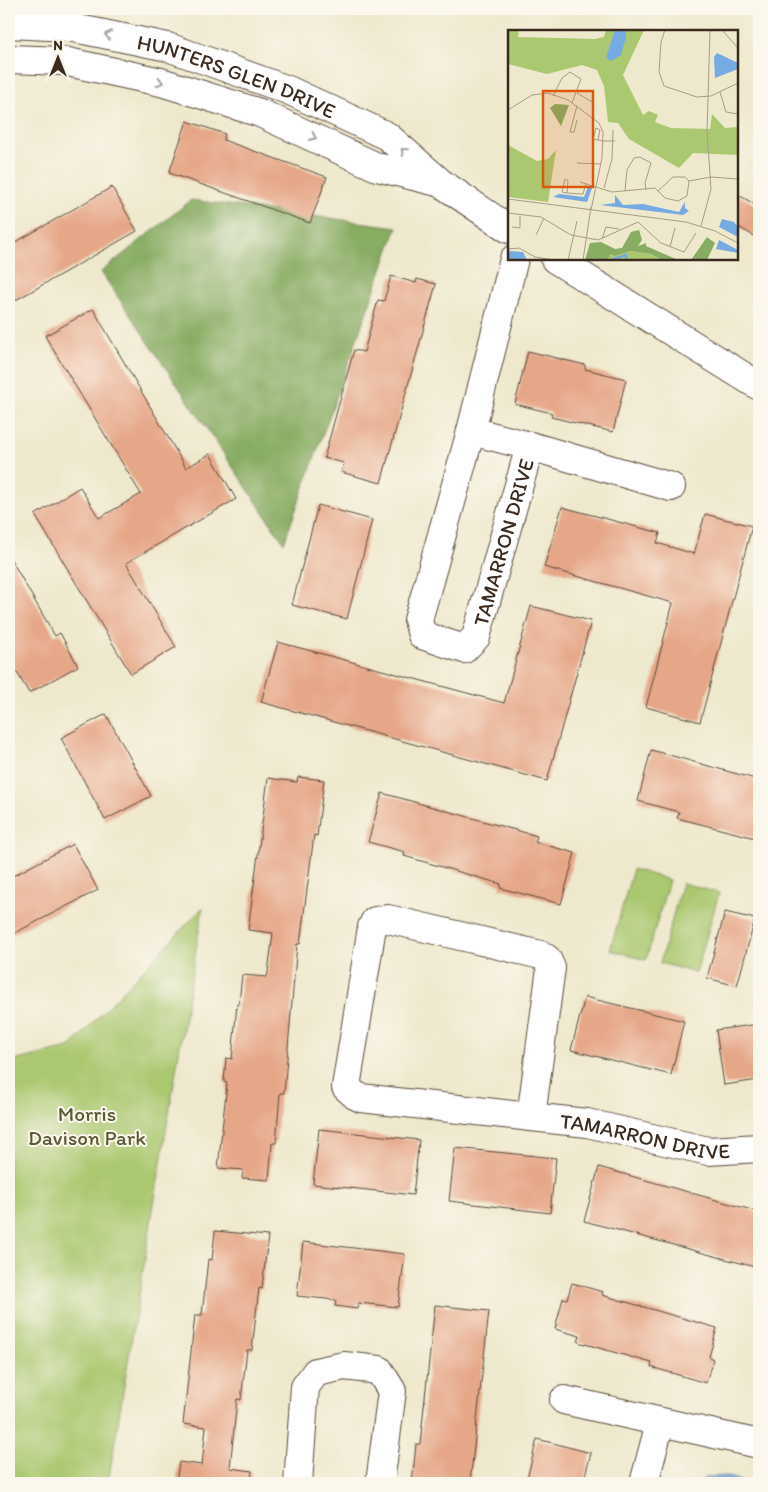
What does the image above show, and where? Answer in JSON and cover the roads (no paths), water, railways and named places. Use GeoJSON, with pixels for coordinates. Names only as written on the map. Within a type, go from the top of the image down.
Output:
{"type":"FeatureCollection","features":[{"type":"Feature","properties":{"kind":"street","name":"HUNTERS GLEN DRIVE"},"geometry":{"type":"LineString","coordinates":[[9,24],[69,27],[168,47],[288,90],[387,136],[441,182],[508,228]]}},
{"type":"Feature","properties":{"kind":"street","name":"HUNTERS GLEN DRIVE"},"geometry":{"type":"LineString","coordinates":[[9,59],[62,61],[161,82],[260,113],[377,167],[441,182]]}},
{"type":"Feature","properties":{"kind":"street","name":"TAMARRON DRIVE"},"geometry":{"type":"LineString","coordinates":[[514,260],[471,431],[418,620],[422,635],[464,649],[476,637],[530,446]]}},
{"type":"Feature","properties":{"kind":"street"},"geometry":{"type":"LineString","coordinates":[[557,260],[759,386]]}},
{"type":"Feature","properties":{"kind":"street","name":"TAMARRON DRIVE"},"geometry":{"type":"LineString","coordinates":[[471,431],[671,487]]}},
{"type":"Feature","properties":{"kind":"street","name":"TAMARRON DRIVE"},"geometry":{"type":"LineString","coordinates":[[531,1117],[551,968],[547,959],[541,955],[388,919],[375,921],[372,927],[346,1087],[355,1095],[361,1098],[531,1117],[587,1122],[708,1151],[759,1148]]}},
{"type":"Feature","properties":{"kind":"street"},"geometry":{"type":"LineString","coordinates":[[298,1483],[305,1388],[316,1372],[344,1366],[379,1370],[392,1391],[380,1483]]}},
{"type":"Feature","properties":{"kind":"street"},"geometry":{"type":"LineString","coordinates":[[564,1400],[759,1444]]}},
{"type":"Feature","properties":{"kind":"street"},"geometry":{"type":"LineString","coordinates":[[644,1483],[660,1423]]}},
{"type":"Feature","properties":{"kind":"water"},"geometry":{"type":"Polygon","coordinates":[[[727,1476],[745,1483],[696,1483],[708,1477],[727,1476]]]}},
{"type":"Feature","properties":{"kind":"park label","name":"Morris Davison Park"},"geometry":{"type":"Point","coordinates":[87,1125]}}]}
